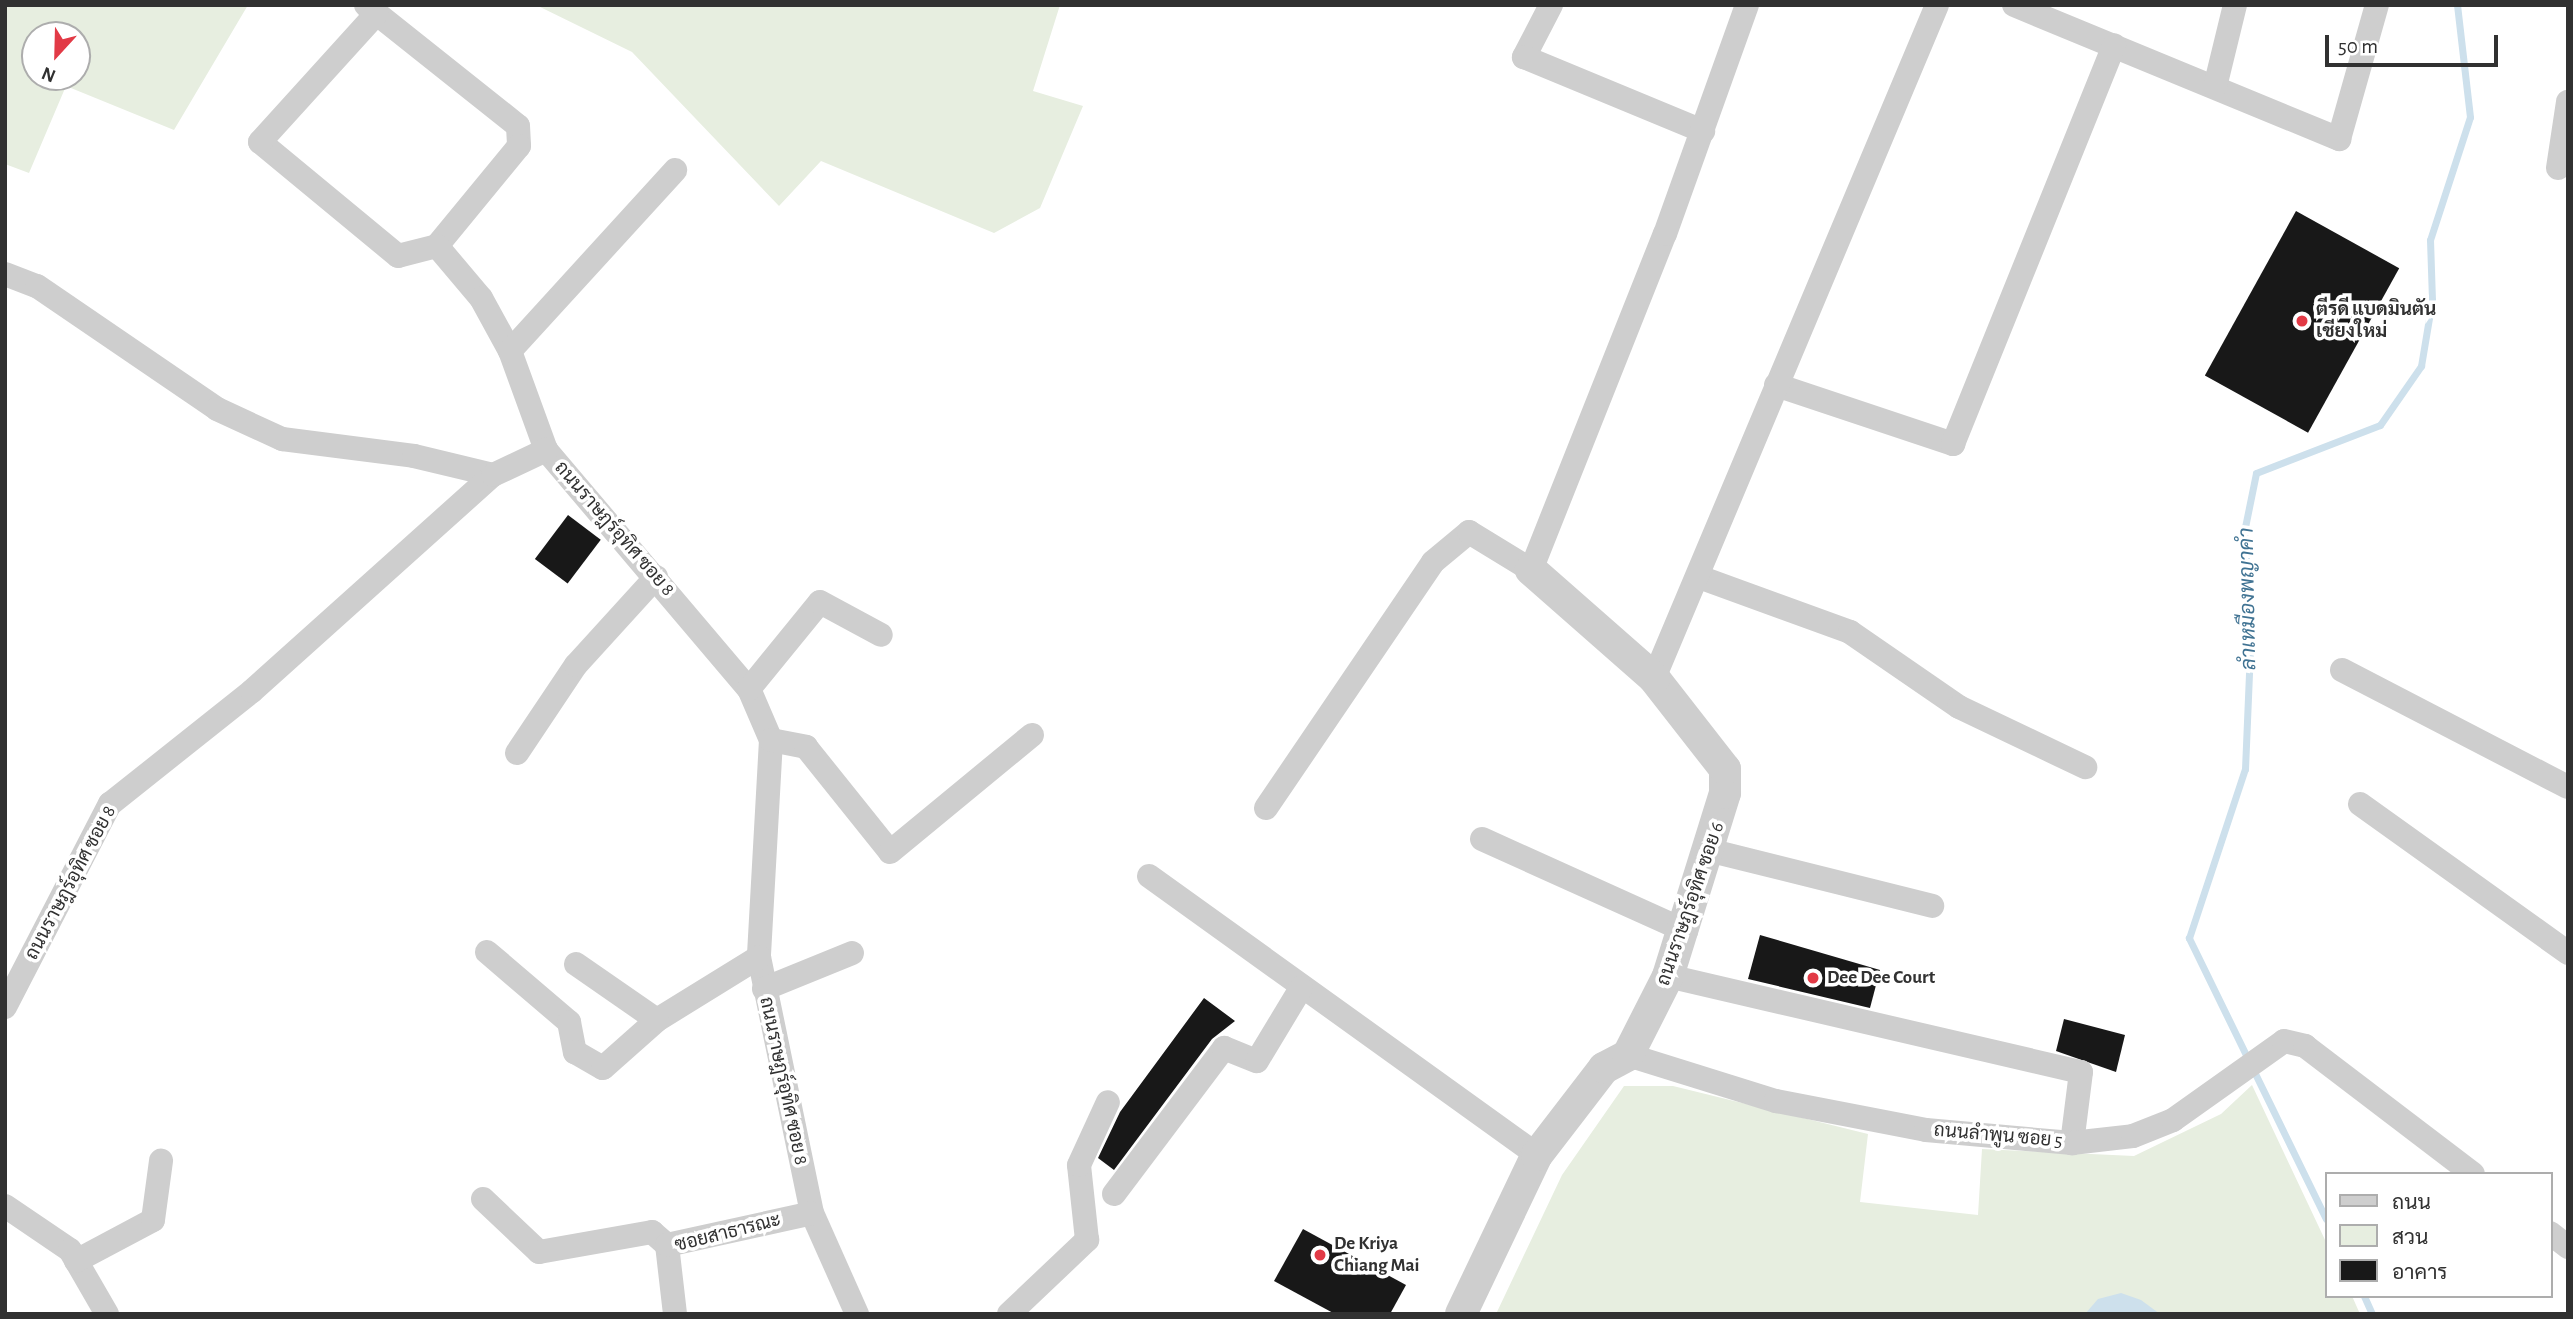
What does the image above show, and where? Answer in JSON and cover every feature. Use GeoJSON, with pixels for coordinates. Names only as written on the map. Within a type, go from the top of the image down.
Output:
{"type":"FeatureCollection","features":[{"type":"Feature","properties":{"kind":"street"},"geometry":{"type":"LineString","coordinates":[[1551,5],[1524,57],[1703,131]]}},
{"type":"Feature","properties":{"kind":"street"},"geometry":{"type":"LineString","coordinates":[[1531,570],[1703,131],[1747,5]]}},
{"type":"Feature","properties":{"kind":"street"},"geometry":{"type":"LineString","coordinates":[[1266,808],[1433,562],[1469,532],[1531,570],[1654,678],[1699,577],[1776,385],[1937,5]]}},
{"type":"Feature","properties":{"kind":"street"},"geometry":{"type":"LineString","coordinates":[[2014,5],[2339,139],[2377,5]]}},
{"type":"Feature","properties":{"kind":"street"},"geometry":{"type":"LineString","coordinates":[[2215,87],[2235,5]]}},
{"type":"Feature","properties":{"kind":"street"},"geometry":{"type":"LineString","coordinates":[[371,10],[518,127],[519,146],[437,246],[398,256],[260,142],[371,10]]}},
{"type":"Feature","properties":{"kind":"street"},"geometry":{"type":"LineString","coordinates":[[1776,385],[1952,444],[2114,45]]}},
{"type":"Feature","properties":{"kind":"street"},"geometry":{"type":"LineString","coordinates":[[2558,168],[2568,102]]}},
{"type":"Feature","properties":{"kind":"street"},"geometry":{"type":"LineString","coordinates":[[510,351],[675,170]]}},
{"type":"Feature","properties":{"kind":"street"},"geometry":{"type":"LineString","coordinates":[[437,246],[481,298],[510,351],[546,450]]}},
{"type":"Feature","properties":{"kind":"street"},"geometry":{"type":"LineString","coordinates":[[5,274],[37,286],[217,409],[282,439],[414,456],[493,475]]}},
{"type":"Feature","properties":{"kind":"street","name":"ถนนราษฎร์อุทิศ ซอย 8"},"geometry":{"type":"LineString","coordinates":[[5,1007],[110,804],[252,691],[493,475],[546,450],[749,689],[771,740],[759,957],[812,1213],[857,1314]]}},
{"type":"Feature","properties":{"kind":"street"},"geometry":{"type":"LineString","coordinates":[[517,753],[576,665],[656,577]]}},
{"type":"Feature","properties":{"kind":"street"},"geometry":{"type":"LineString","coordinates":[[1699,577],[1850,632],[1959,707],[2085,767]]}},
{"type":"Feature","properties":{"kind":"street"},"geometry":{"type":"LineString","coordinates":[[749,689],[820,602],[881,635]]}},
{"type":"Feature","properties":{"kind":"street"},"geometry":{"type":"LineString","coordinates":[[2342,670],[2568,787]]}},
{"type":"Feature","properties":{"kind":"street","name":"ถนนราษฎร์อุทิศ ซอย 6"},"geometry":{"type":"LineString","coordinates":[[1461,1314],[1537,1155],[1604,1068],[1628,1055],[1668,976],[1712,851],[1725,769],[1654,678]]}},
{"type":"Feature","properties":{"kind":"street"},"geometry":{"type":"LineString","coordinates":[[771,740],[806,747],[890,852],[1032,735]]}},
{"type":"Feature","properties":{"kind":"street"},"geometry":{"type":"LineString","coordinates":[[2360,804],[2568,953]]}},
{"type":"Feature","properties":{"kind":"street"},"geometry":{"type":"LineString","coordinates":[[1482,839],[1686,930]]}},
{"type":"Feature","properties":{"kind":"street"},"geometry":{"type":"LineString","coordinates":[[1712,851],[1932,906]]}},
{"type":"Feature","properties":{"kind":"street"},"geometry":{"type":"LineString","coordinates":[[1149,876],[1301,988],[1537,1155]]}},
{"type":"Feature","properties":{"kind":"street"},"geometry":{"type":"LineString","coordinates":[[487,952],[569,1022],[573,1048],[596,1066],[608,1065],[657,1020],[759,957]]}},
{"type":"Feature","properties":{"kind":"street"},"geometry":{"type":"LineString","coordinates":[[764,989],[852,953]]}},
{"type":"Feature","properties":{"kind":"street"},"geometry":{"type":"LineString","coordinates":[[576,964],[657,1020]]}},
{"type":"Feature","properties":{"kind":"street"},"geometry":{"type":"LineString","coordinates":[[1668,976],[2081,1072],[2072,1143]]}},
{"type":"Feature","properties":{"kind":"street"},"geometry":{"type":"LineString","coordinates":[[1114,1194],[1224,1048],[1257,1061],[1301,988]]}},
{"type":"Feature","properties":{"kind":"street","name":"ถนนลำพูน ซอย 5"},"geometry":{"type":"LineString","coordinates":[[1628,1055],[1713,1084],[1843,1114],[2010,1141],[2072,1143],[2133,1136],[2173,1120],[2274,1044],[2305,1046],[2470,1172]]}},
{"type":"Feature","properties":{"kind":"street"},"geometry":{"type":"LineString","coordinates":[[1009,1314],[1087,1240],[1079,1165],[1108,1102]]}},
{"type":"Feature","properties":{"kind":"street"},"geometry":{"type":"LineString","coordinates":[[76,1261],[153,1220],[161,1161]]}},
{"type":"Feature","properties":{"kind":"street"},"geometry":{"type":"LineString","coordinates":[[483,1199],[539,1252],[652,1232],[667,1245]]}},
{"type":"Feature","properties":{"kind":"street"},"geometry":{"type":"LineString","coordinates":[[5,1206],[40,1226],[76,1261],[107,1314]]}},
{"type":"Feature","properties":{"kind":"street","name":"ซอยสาธารณะ"},"geometry":{"type":"LineString","coordinates":[[675,1314],[667,1245],[812,1213]]}},
{"type":"Feature","properties":{"kind":"street"},"geometry":{"type":"LineString","coordinates":[[2552,1235],[2568,1247]]}},
{"type":"Feature","properties":{"kind":"green space"},"geometry":{"type":"Polygon","coordinates":[[[5,5],[248,5],[174,130],[78,91],[91,91],[91,21],[21,21],[21,91],[64,91],[29,173],[5,164],[5,5]]]}},
{"type":"Feature","properties":{"kind":"green space"},"geometry":{"type":"Polygon","coordinates":[[[536,5],[1060,5],[1033,91],[1083,106],[1040,208],[994,233],[821,161],[779,206],[632,52],[536,5]]]}},
{"type":"Feature","properties":{"kind":"green space"},"geometry":{"type":"Polygon","coordinates":[[[2252,1085],[2324,1238],[2324,1298],[2353,1298],[2360,1314],[1496,1314],[1562,1175],[1624,1086],[1673,1086],[1868,1134],[1860,1202],[1978,1215],[1982,1149],[2134,1156],[2221,1114],[2252,1085]]]}},
{"type":"Feature","properties":{"kind":"water"},"geometry":{"type":"Polygon","coordinates":[[[2121,1293],[2141,1300],[2160,1314],[2085,1314],[2098,1299],[2121,1293]]]}},
{"type":"Feature","properties":{"kind":"building","name":"ตีรดี แบดมินตัน เชียงใหม่"},"geometry":{"type":"Polygon","coordinates":[[[2296,211],[2399,268],[2308,433],[2205,375],[2296,211]]]}},
{"type":"Feature","properties":{"kind":"building"},"geometry":{"type":"Polygon","coordinates":[[[568,515],[601,540],[568,584],[535,559],[568,515]]]}},
{"type":"Feature","properties":{"kind":"building","name":"Dee Dee Court"},"geometry":{"type":"Polygon","coordinates":[[[1760,935],[1880,970],[1870,1008],[1748,979],[1760,935]]]}},
{"type":"Feature","properties":{"kind":"building"},"geometry":{"type":"Polygon","coordinates":[[[1204,998],[1235,1021],[1212,1039],[1114,1170],[1098,1158],[1120,1112],[1204,998]]]}},
{"type":"Feature","properties":{"kind":"building"},"geometry":{"type":"Polygon","coordinates":[[[2064,1019],[2125,1035],[2116,1072],[2056,1051],[2064,1019]]]}},
{"type":"Feature","properties":{"kind":"building","name":"De Kriya Chiang Mai"},"geometry":{"type":"Polygon","coordinates":[[[1303,1229],[1406,1285],[1390,1314],[1335,1314],[1274,1281],[1303,1229]]]}},
{"type":"Feature","properties":{"kind":"waterway","name":"ลำเหมืองพญาคำ"},"geometry":{"type":"LineString","coordinates":[[2324,1215],[2189,938],[2245,769],[2251,624],[2244,532],[2256,473],[2380,425],[2421,366],[2432,300],[2430,240],[2470,117],[2457,5]]}},
{"type":"Feature","properties":{"kind":"waterway","name":"ลำเหมืองพญาคำ"},"geometry":{"type":"LineString","coordinates":[[2365,1298],[2372,1314]]}},
{"type":"Feature","properties":{"kind":"place","name":"ตีรดี แบดมินตัน เชียงใหม่"},"geometry":{"type":"Point","coordinates":[2302,321]}},
{"type":"Feature","properties":{"kind":"place","name":"Dee Dee Court"},"geometry":{"type":"Point","coordinates":[1813,978]}},
{"type":"Feature","properties":{"kind":"place","name":"De Kriya Chiang Mai"},"geometry":{"type":"Point","coordinates":[1320,1255]}}]}
